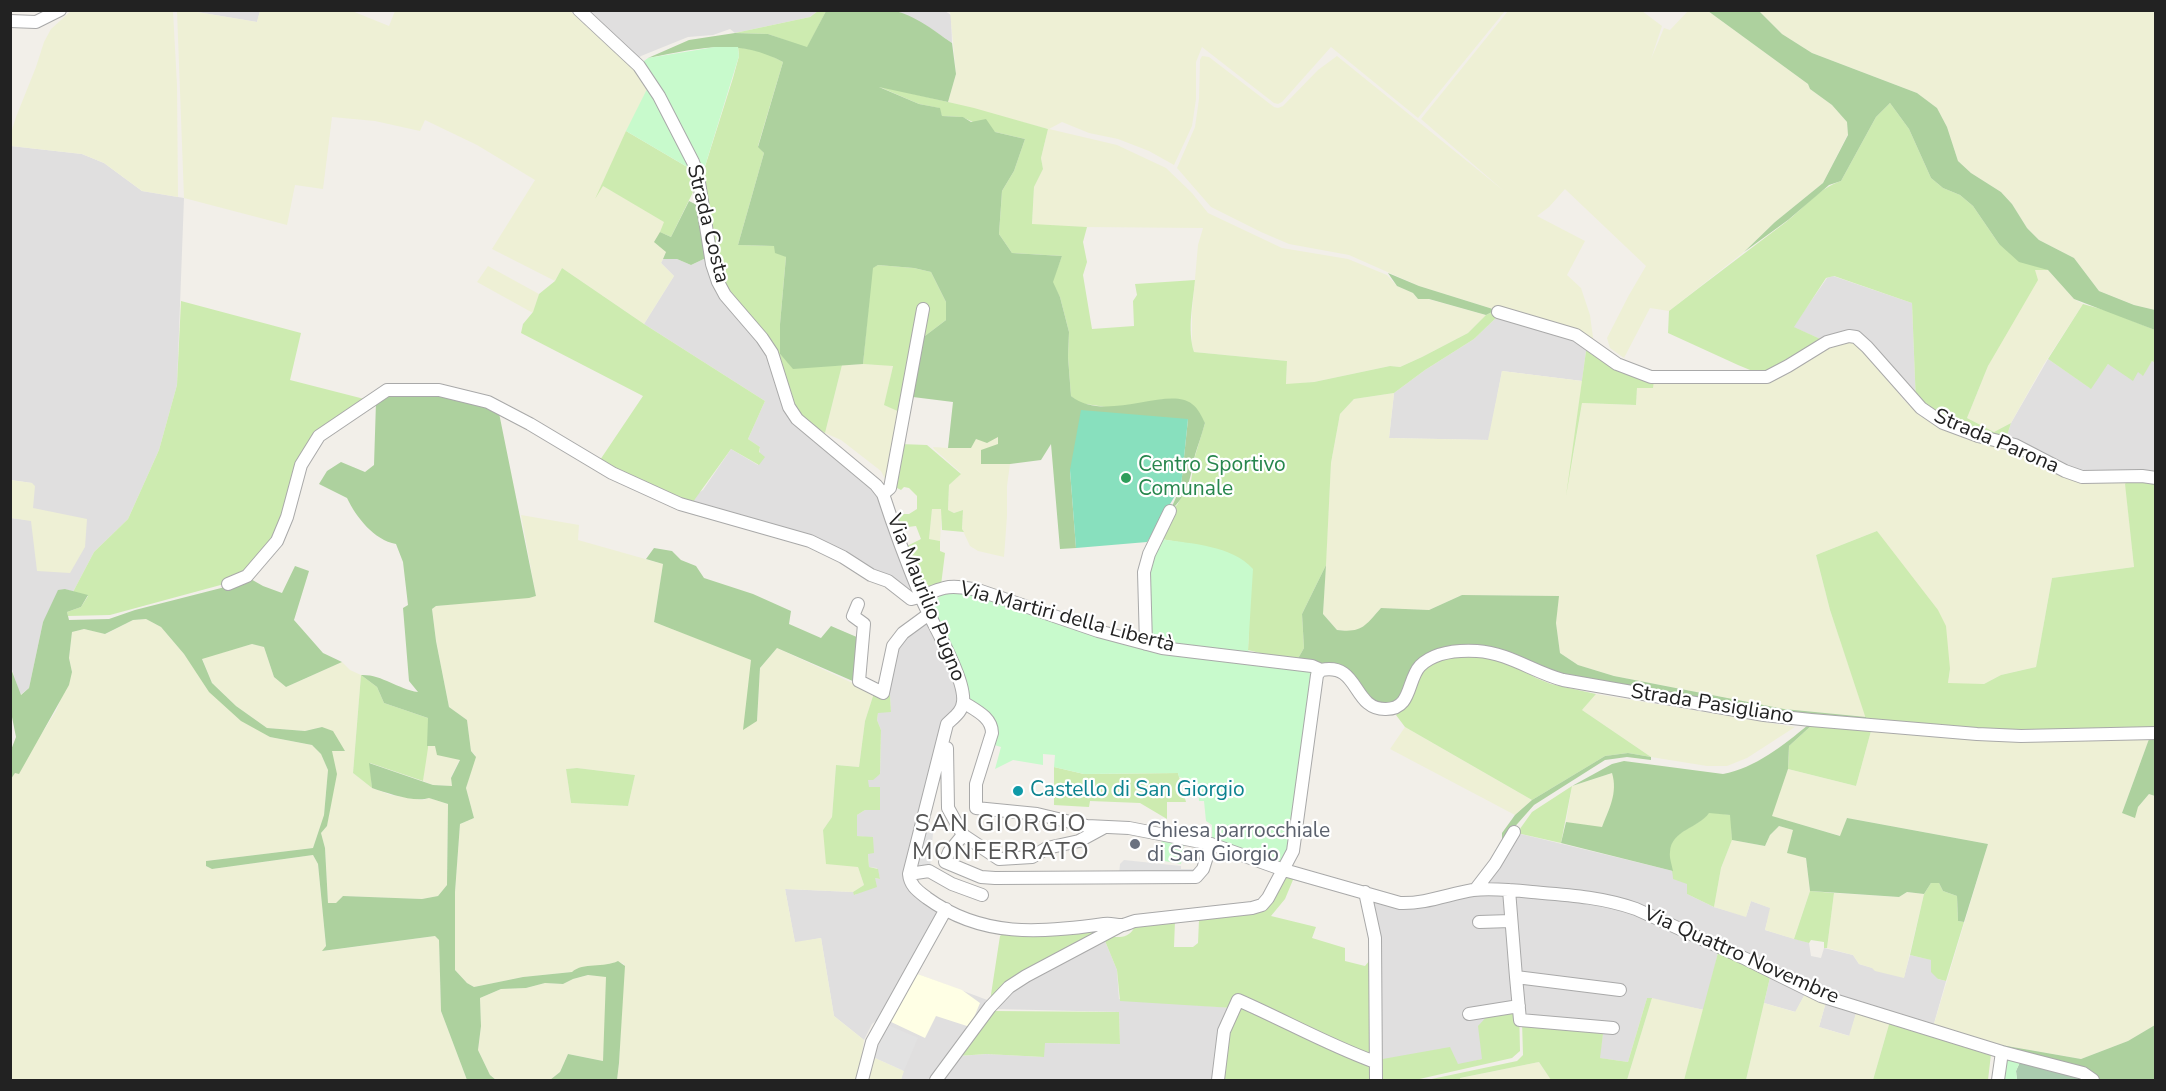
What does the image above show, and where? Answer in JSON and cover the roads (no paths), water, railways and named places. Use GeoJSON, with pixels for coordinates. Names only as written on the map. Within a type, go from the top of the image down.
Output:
{"type":"FeatureCollection","features":[{"type":"Feature","properties":{"kind":"street"},"geometry":{"type":"LineString","coordinates":[[10,21],[23,23],[42,21],[60,10]]}},
{"type":"Feature","properties":{"kind":"street","name":"Strada Costa"},"geometry":{"type":"LineString","coordinates":[[579,10],[639,66],[659,96],[698,176],[712,264],[718,282],[725,295],[772,353]]}},
{"type":"Feature","properties":{"kind":"street","name":"Via Maurilio Pugno"},"geometry":{"type":"LineString","coordinates":[[883,494],[890,488],[923,309]]}},
{"type":"Feature","properties":{"kind":"street","name":"Strada Parona"},"geometry":{"type":"LineString","coordinates":[[1498,312],[1576,335],[1617,364],[1651,377],[1767,376],[1782,370],[1827,342],[1849,336],[1856,337],[1879,360],[1910,398],[1927,414],[1943,423],[1978,436],[2015,445],[2065,471],[2082,477],[2142,476],[2156,478]]}},
{"type":"Feature","properties":{"kind":"street","name":"Via Maurilio Pugno"},"geometry":{"type":"LineString","coordinates":[[772,353],[789,407],[797,419],[876,485],[883,494],[921,597],[958,675],[963,692],[962,706]]}},
{"type":"Feature","properties":{"kind":"street"},"geometry":{"type":"LineString","coordinates":[[228,584],[248,576],[277,541],[287,517],[302,465],[319,436],[387,390],[439,390],[488,402],[612,473],[680,504],[810,541],[843,557],[871,575],[888,581],[911,599],[921,597]]}},
{"type":"Feature","properties":{"kind":"street"},"geometry":{"type":"LineString","coordinates":[[1146,644],[1144,572],[1149,554],[1170,511]]}},
{"type":"Feature","properties":{"kind":"street","name":"Via Martiri della Libertà"},"geometry":{"type":"LineString","coordinates":[[921,597],[944,588],[958,586],[978,590],[1098,631],[1162,648],[1312,666],[1321,670]]}},
{"type":"Feature","properties":{"kind":"street"},"geometry":{"type":"LineString","coordinates":[[858,604],[853,616],[864,624],[859,681],[883,693],[893,646],[903,633],[929,614]]}},
{"type":"Feature","properties":{"kind":"street","name":"Strada Pasigliano"},"geometry":{"type":"LineString","coordinates":[[1321,670],[1329,669],[1345,673],[1352,679],[1367,704],[1386,709],[1394,708],[1407,697],[1419,668],[1427,660],[1449,653],[1475,651],[1507,656],[1547,676],[1563,680],[1764,715],[1977,734],[2156,733]]}},
{"type":"Feature","properties":{"kind":"street"},"geometry":{"type":"LineString","coordinates":[[936,1080],[990,1007],[1009,987],[1026,976],[1122,925],[1135,921],[1262,905],[1293,851],[1317,675],[1321,670]]}},
{"type":"Feature","properties":{"kind":"street"},"geometry":{"type":"LineString","coordinates":[[962,706],[947,742],[946,796],[948,808],[963,835],[999,859],[1032,857],[1047,848],[1079,841],[1103,828]]}},
{"type":"Feature","properties":{"kind":"street"},"geometry":{"type":"LineString","coordinates":[[962,706],[947,724],[909,876],[916,890],[946,909],[987,926],[1006,930],[1079,927],[1112,922],[1122,925]]}},
{"type":"Feature","properties":{"kind":"street","name":"Via Quattro Novembre"},"geometry":{"type":"LineString","coordinates":[[962,706],[989,720],[992,727],[976,784],[976,808],[1037,814],[1103,828],[1129,828],[1211,844],[1284,870],[1408,903],[1475,890],[1509,890],[1588,896],[1618,903],[1746,959],[1821,996],[2002,1052],[2083,1073],[2093,1080]]}},
{"type":"Feature","properties":{"kind":"street"},"geometry":{"type":"LineString","coordinates":[[1475,890],[1495,864],[1514,832]]}},
{"type":"Feature","properties":{"kind":"street"},"geometry":{"type":"LineString","coordinates":[[963,835],[949,852],[945,862],[981,877],[1196,877],[1203,869],[1211,844]]}},
{"type":"Feature","properties":{"kind":"street"},"geometry":{"type":"LineString","coordinates":[[909,876],[930,871],[952,884],[982,895]]}},
{"type":"Feature","properties":{"kind":"street"},"geometry":{"type":"LineString","coordinates":[[1509,890],[1520,1020],[1613,1028]]}},
{"type":"Feature","properties":{"kind":"street"},"geometry":{"type":"LineString","coordinates":[[1365,892],[1375,938],[1376,1080]]}},
{"type":"Feature","properties":{"kind":"street"},"geometry":{"type":"LineString","coordinates":[[862,1080],[872,1042],[946,909]]}},
{"type":"Feature","properties":{"kind":"street"},"geometry":{"type":"LineString","coordinates":[[1479,922],[1511,921]]}},
{"type":"Feature","properties":{"kind":"street"},"geometry":{"type":"LineString","coordinates":[[1516,977],[1620,990]]}},
{"type":"Feature","properties":{"kind":"street"},"geometry":{"type":"LineString","coordinates":[[1218,1080],[1224,1031],[1238,1000],[1340,1049],[1375,1062]]}},
{"type":"Feature","properties":{"kind":"street"},"geometry":{"type":"LineString","coordinates":[[1469,1014],[1519,1006]]}},
{"type":"Feature","properties":{"kind":"street"},"geometry":{"type":"LineString","coordinates":[[1998,1080],[2002,1052]]}},
{"type":"Feature","properties":{"kind":"place","name":"Centro Sportivo Comunale"},"geometry":{"type":"Point","coordinates":[1126,478]}},
{"type":"Feature","properties":{"kind":"place","name":"Castello di San Giorgio"},"geometry":{"type":"Point","coordinates":[1018,791]}},
{"type":"Feature","properties":{"kind":"place","name":"Chiesa parrocchiale di San Giorgio"},"geometry":{"type":"Point","coordinates":[1135,844]}},
{"type":"Feature","properties":{"kind":"district","name":"SAN GIORGIO MONFERRATO"},"geometry":{"type":"Point","coordinates":[1001,839]}}]}
